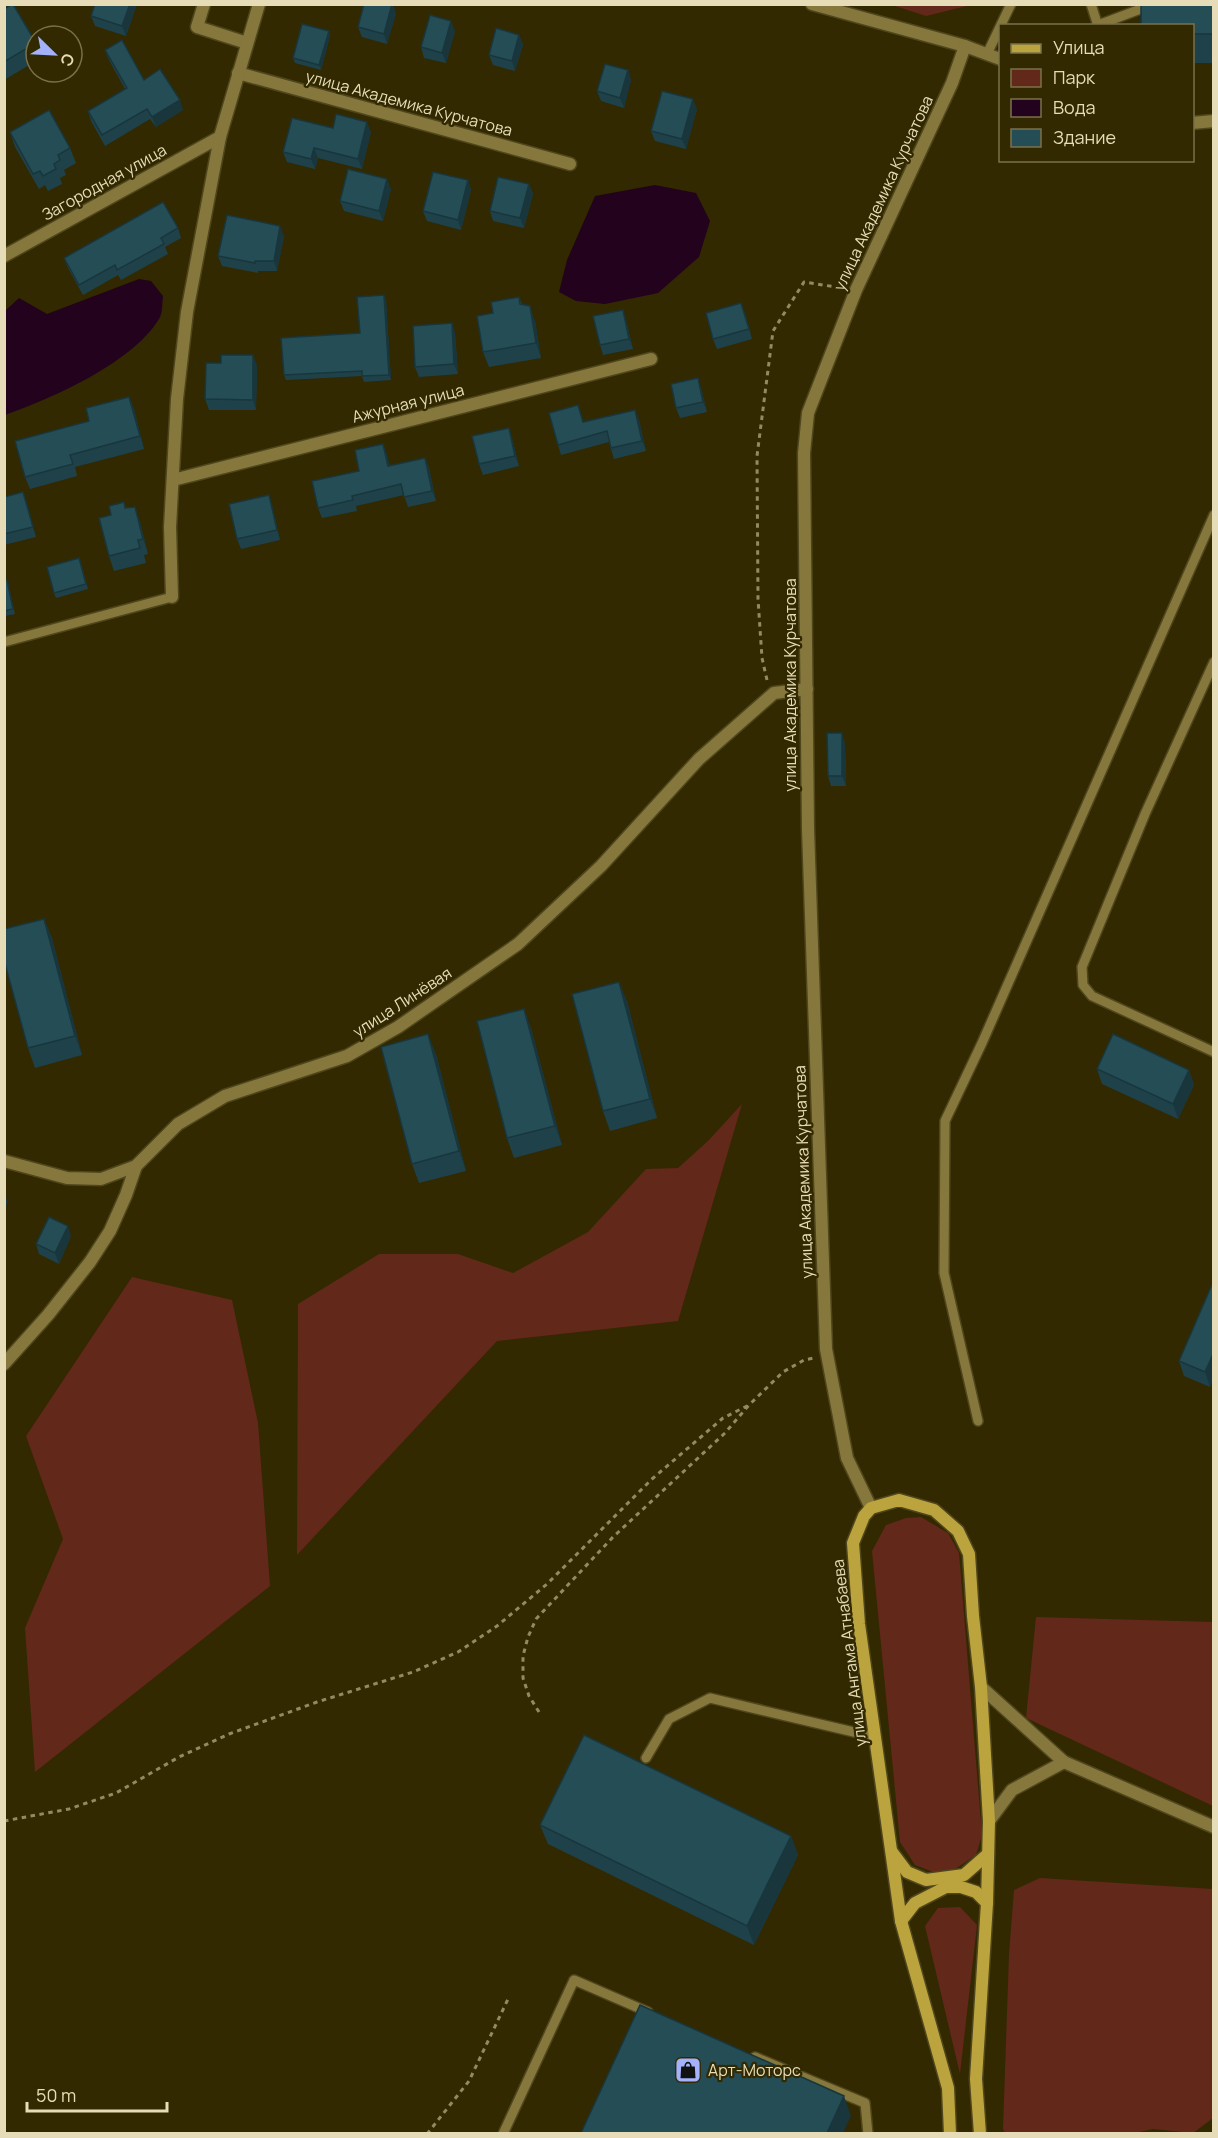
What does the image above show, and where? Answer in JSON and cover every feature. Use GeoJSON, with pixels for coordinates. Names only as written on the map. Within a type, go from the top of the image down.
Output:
{"type":"FeatureCollection","features":[{"type":"Feature","properties":{"kind":"street"},"geometry":{"type":"LineString","coordinates":[[204,4],[197,27],[247,43]]}},
{"type":"Feature","properties":{"kind":"street"},"geometry":{"type":"LineString","coordinates":[[172,597],[170,526],[177,399],[187,312],[220,137],[259,4]]}},
{"type":"Feature","properties":{"kind":"street"},"geometry":{"type":"LineString","coordinates":[[812,4],[965,46],[999,59]]}},
{"type":"Feature","properties":{"kind":"street","name":"улица Академика Курчатова"},"geometry":{"type":"LineString","coordinates":[[871,1508],[847,1458],[827,1356],[808,829],[804,453],[808,413],[856,290],[952,83],[965,46]]}},
{"type":"Feature","properties":{"kind":"street","name":"улица Академика Курчатова"},"geometry":{"type":"LineString","coordinates":[[238,73],[570,164]]}},
{"type":"Feature","properties":{"kind":"street"},"geometry":{"type":"LineString","coordinates":[[1194,123],[1214,122]]}},
{"type":"Feature","properties":{"kind":"street","name":"Загородная улица"},"geometry":{"type":"LineString","coordinates":[[4,256],[220,137]]}},
{"type":"Feature","properties":{"kind":"street","name":"Ажурная улица"},"geometry":{"type":"LineString","coordinates":[[173,480],[651,359]]}},
{"type":"Feature","properties":{"kind":"street"},"geometry":{"type":"LineString","coordinates":[[774,693],[807,689]]}},
{"type":"Feature","properties":{"kind":"street","name":"улица Линёвая"},"geometry":{"type":"LineString","coordinates":[[4,1364],[48,1315],[90,1262],[110,1231],[136,1166],[178,1124],[225,1096],[347,1056],[398,1027],[518,944],[601,866],[699,759],[774,693]]}},
{"type":"Feature","properties":{"kind":"street"},"geometry":{"type":"LineString","coordinates":[[4,1161],[67,1178],[101,1179],[136,1166]]}},
{"type":"Feature","properties":{"kind":"street"},"geometry":{"type":"LineString","coordinates":[[871,1508],[899,1500],[934,1510],[958,1531],[969,1554],[981,1687],[989,1821],[987,1904],[976,2079],[980,2133]]}},
{"type":"Feature","properties":{"kind":"street","name":"улица Ангама Атнабаева"},"geometry":{"type":"LineString","coordinates":[[871,1508],[864,1516],[853,1543],[859,1623],[901,1922],[948,2088],[950,2133]]}},
{"type":"Feature","properties":{"kind":"street"},"geometry":{"type":"LineString","coordinates":[[981,1687],[1064,1762],[1214,1827]]}},
{"type":"Feature","properties":{"kind":"street"},"geometry":{"type":"LineString","coordinates":[[989,1821],[1012,1790],[1064,1762]]}},
{"type":"Feature","properties":{"kind":"street"},"geometry":{"type":"LineString","coordinates":[[891,1851],[907,1872],[926,1880],[964,1875],[988,1854]]}},
{"type":"Feature","properties":{"kind":"street"},"geometry":{"type":"LineString","coordinates":[[901,1922],[915,1903],[946,1887],[961,1887],[976,1892],[987,1904]]}},
{"type":"Feature","properties":{"kind":"lane"},"geometry":{"type":"LineString","coordinates":[[1001,24],[1011,4]]}},
{"type":"Feature","properties":{"kind":"lane"},"geometry":{"type":"LineString","coordinates":[[1090,4],[1098,24]]}},
{"type":"Feature","properties":{"kind":"lane"},"geometry":{"type":"LineString","coordinates":[[1101,24],[1154,4]]}},
{"type":"Feature","properties":{"kind":"lane"},"geometry":{"type":"LineString","coordinates":[[987,54],[999,29]]}},
{"type":"Feature","properties":{"kind":"lane"},"geometry":{"type":"LineString","coordinates":[[978,1421],[944,1273],[945,1121],[982,1043],[1214,514]]}},
{"type":"Feature","properties":{"kind":"lane"},"geometry":{"type":"LineString","coordinates":[[4,642],[172,597]]}},
{"type":"Feature","properties":{"kind":"lane"},"geometry":{"type":"LineString","coordinates":[[1214,662],[1145,814],[1082,968],[1083,985],[1092,996],[1214,1052]]}},
{"type":"Feature","properties":{"kind":"lane"},"geometry":{"type":"LineString","coordinates":[[646,1758],[669,1719],[710,1698],[875,1737]]}},
{"type":"Feature","properties":{"kind":"lane"},"geometry":{"type":"LineString","coordinates":[[503,2133],[574,1980],[660,2017]]}},
{"type":"Feature","properties":{"kind":"lane"},"geometry":{"type":"LineString","coordinates":[[746,2053],[865,2103],[867,2133]]}},
{"type":"Feature","properties":{"kind":"path"},"geometry":{"type":"LineString","coordinates":[[774,693],[768,683],[762,658],[758,599],[758,468],[773,331],[804,282],[856,290]]}},
{"type":"Feature","properties":{"kind":"path"},"geometry":{"type":"LineString","coordinates":[[539,1712],[529,1696],[523,1678],[522,1656],[536,1619],[614,1537],[725,1433],[749,1405],[783,1372],[804,1360],[827,1356]]}},
{"type":"Feature","properties":{"kind":"path"},"geometry":{"type":"LineString","coordinates":[[4,1821],[69,1809],[116,1793],[179,1757],[229,1734],[317,1702],[413,1672],[458,1652],[497,1626],[547,1584],[652,1479],[723,1418],[749,1405]]}},
{"type":"Feature","properties":{"kind":"path"},"geometry":{"type":"LineString","coordinates":[[427,2133],[469,2080],[509,1996]]}},
{"type":"Feature","properties":{"kind":"green space"},"geometry":{"type":"Polygon","coordinates":[[[892,5],[971,5],[926,16],[892,5]]]}},
{"type":"Feature","properties":{"kind":"green space"},"geometry":{"type":"Polygon","coordinates":[[[742,1104],[678,1321],[497,1341],[297,1555],[298,1304],[379,1254],[458,1254],[513,1273],[588,1232],[646,1169],[678,1168],[708,1141],[742,1104]]]}},
{"type":"Feature","properties":{"kind":"green space"},"geometry":{"type":"Polygon","coordinates":[[[132,1277],[232,1300],[258,1423],[270,1586],[35,1772],[25,1628],[63,1539],[26,1436],[132,1277]]]}},
{"type":"Feature","properties":{"kind":"green space"},"geometry":{"type":"Polygon","coordinates":[[[921,1517],[948,1533],[959,1553],[982,1835],[976,1855],[955,1869],[936,1873],[915,1865],[900,1842],[872,1551],[886,1525],[906,1518],[921,1517]]]}},
{"type":"Feature","properties":{"kind":"green space"},"geometry":{"type":"Polygon","coordinates":[[[1036,1617],[1213,1622],[1213,1806],[1026,1718],[1036,1617]]]}},
{"type":"Feature","properties":{"kind":"green space"},"geometry":{"type":"Polygon","coordinates":[[[1040,1878],[1213,1889],[1213,2118],[1193,2133],[1153,2129],[1129,2134],[1005,2133],[1003,2129],[1009,1954],[1014,1890],[1040,1878]]]}},
{"type":"Feature","properties":{"kind":"green space"},"geometry":{"type":"Polygon","coordinates":[[[960,1907],[977,1925],[960,2074],[925,1926],[938,1908],[960,1907]]]}},
{"type":"Feature","properties":{"kind":"water"},"geometry":{"type":"Polygon","coordinates":[[[655,185],[696,193],[710,221],[699,257],[658,293],[605,304],[576,301],[559,292],[567,260],[595,196],[655,185]]]}},
{"type":"Feature","properties":{"kind":"water"},"geometry":{"type":"Polygon","coordinates":[[[139,279],[151,281],[163,296],[160,317],[147,335],[111,364],[90,377],[46,399],[5,415],[5,311],[19,298],[47,314],[139,279]]]}},
{"type":"Feature","properties":{"kind":"building"},"geometry":{"type":"Polygon","coordinates":[[[13,4],[25,24],[24,50],[4,62],[4,9],[13,4]]]}},
{"type":"Feature","properties":{"kind":"building"},"geometry":{"type":"Polygon","coordinates":[[[95,4],[130,4],[122,26],[91,16],[95,4]]]}},
{"type":"Feature","properties":{"kind":"building"},"geometry":{"type":"Polygon","coordinates":[[[364,4],[392,4],[384,34],[358,27],[364,4]]]}},
{"type":"Feature","properties":{"kind":"building"},"geometry":{"type":"Polygon","coordinates":[[[1141,4],[1214,4],[1214,34],[1194,34],[1194,24],[1141,24],[1141,4]]]}},
{"type":"Feature","properties":{"kind":"building"},"geometry":{"type":"Polygon","coordinates":[[[430,15],[451,21],[442,53],[421,47],[430,15]]]}},
{"type":"Feature","properties":{"kind":"building"},"geometry":{"type":"Polygon","coordinates":[[[302,24],[329,31],[319,65],[293,58],[302,24]]]}},
{"type":"Feature","properties":{"kind":"building"},"geometry":{"type":"Polygon","coordinates":[[[496,28],[519,35],[512,61],[489,55],[496,28]]]}},
{"type":"Feature","properties":{"kind":"building"},"geometry":{"type":"Polygon","coordinates":[[[122,40],[144,80],[160,69],[180,100],[152,117],[147,109],[102,135],[88,111],[127,88],[105,50],[122,40]]]}},
{"type":"Feature","properties":{"kind":"building"},"geometry":{"type":"Polygon","coordinates":[[[605,64],[628,70],[620,98],[597,91],[605,64]]]}},
{"type":"Feature","properties":{"kind":"building"},"geometry":{"type":"Polygon","coordinates":[[[662,91],[693,99],[682,139],[651,131],[662,91]]]}},
{"type":"Feature","properties":{"kind":"building"},"geometry":{"type":"Polygon","coordinates":[[[49,110],[70,148],[58,155],[60,160],[54,164],[56,169],[43,176],[40,171],[33,174],[10,132],[49,110]]]}},
{"type":"Feature","properties":{"kind":"building"},"geometry":{"type":"Polygon","coordinates":[[[336,114],[367,122],[358,159],[314,148],[311,159],[283,152],[292,118],[333,128],[336,114]]]}},
{"type":"Feature","properties":{"kind":"building"},"geometry":{"type":"Polygon","coordinates":[[[348,169],[387,179],[379,211],[340,201],[348,169]]]}},
{"type":"Feature","properties":{"kind":"building"},"geometry":{"type":"Polygon","coordinates":[[[433,172],[468,180],[458,220],[423,211],[433,172]]]}},
{"type":"Feature","properties":{"kind":"building"},"geometry":{"type":"Polygon","coordinates":[[[498,177],[529,184],[520,218],[490,211],[498,177]]]}},
{"type":"Feature","properties":{"kind":"building"},"geometry":{"type":"Polygon","coordinates":[[[163,202],[178,228],[161,238],[164,244],[117,270],[115,265],[79,285],[64,258],[163,202]]]}},
{"type":"Feature","properties":{"kind":"building"},"geometry":{"type":"Polygon","coordinates":[[[227,215],[280,226],[274,261],[255,261],[255,263],[218,256],[227,215]]]}},
{"type":"Feature","properties":{"kind":"building"},"geometry":{"type":"Polygon","coordinates":[[[384,295],[389,375],[362,376],[362,371],[284,375],[281,338],[360,333],[357,297],[384,295]]]}},
{"type":"Feature","properties":{"kind":"building"},"geometry":{"type":"Polygon","coordinates":[[[519,297],[520,304],[530,306],[536,343],[483,352],[477,316],[493,313],[491,302],[519,297]]]}},
{"type":"Feature","properties":{"kind":"building"},"geometry":{"type":"Polygon","coordinates":[[[741,303],[749,329],[713,339],[706,313],[741,303]]]}},
{"type":"Feature","properties":{"kind":"building"},"geometry":{"type":"Polygon","coordinates":[[[623,310],[629,339],[600,345],[593,316],[623,310]]]}},
{"type":"Feature","properties":{"kind":"building"},"geometry":{"type":"Polygon","coordinates":[[[452,323],[454,364],[415,367],[413,326],[452,323]]]}},
{"type":"Feature","properties":{"kind":"building"},"geometry":{"type":"Polygon","coordinates":[[[221,355],[253,355],[253,400],[205,399],[206,363],[221,363],[221,355]]]}},
{"type":"Feature","properties":{"kind":"building"},"geometry":{"type":"Polygon","coordinates":[[[698,378],[703,402],[676,408],[671,384],[698,378]]]}},
{"type":"Feature","properties":{"kind":"building"},"geometry":{"type":"Polygon","coordinates":[[[129,397],[140,436],[70,455],[73,464],[25,477],[15,441],[89,421],[86,408],[129,397]]]}},
{"type":"Feature","properties":{"kind":"building"},"geometry":{"type":"Polygon","coordinates":[[[578,405],[583,422],[635,410],[642,441],[611,448],[607,431],[558,445],[549,413],[578,405]]]}},
{"type":"Feature","properties":{"kind":"building"},"geometry":{"type":"Polygon","coordinates":[[[509,428],[515,456],[479,464],[472,436],[509,428]]]}},
{"type":"Feature","properties":{"kind":"building"},"geometry":{"type":"Polygon","coordinates":[[[383,444],[388,466],[425,458],[432,491],[404,497],[401,484],[352,496],[353,500],[318,508],[312,481],[359,471],[355,450],[383,444]]]}},
{"type":"Feature","properties":{"kind":"building"},"geometry":{"type":"Polygon","coordinates":[[[23,492],[33,527],[4,534],[4,497],[23,492]]]}},
{"type":"Feature","properties":{"kind":"building"},"geometry":{"type":"Polygon","coordinates":[[[269,495],[277,530],[237,539],[229,504],[269,495]]]}},
{"type":"Feature","properties":{"kind":"building"},"geometry":{"type":"Polygon","coordinates":[[[124,502],[125,508],[135,507],[143,539],[138,540],[140,548],[109,556],[99,518],[111,515],[109,506],[124,502]]]}},
{"type":"Feature","properties":{"kind":"building"},"geometry":{"type":"Polygon","coordinates":[[[79,558],[86,584],[54,593],[47,567],[79,558]]]}},
{"type":"Feature","properties":{"kind":"building"},"geometry":{"type":"Polygon","coordinates":[[[7,580],[13,609],[4,611],[4,581],[7,580]]]}},
{"type":"Feature","properties":{"kind":"building"},"geometry":{"type":"Polygon","coordinates":[[[827,733],[842,733],[842,776],[828,776],[827,733]]]}},
{"type":"Feature","properties":{"kind":"building"},"geometry":{"type":"Polygon","coordinates":[[[44,919],[75,1036],[28,1048],[4,960],[4,929],[44,919]]]}},
{"type":"Feature","properties":{"kind":"building"},"geometry":{"type":"Polygon","coordinates":[[[619,982],[650,1099],[603,1111],[572,994],[619,982]]]}},
{"type":"Feature","properties":{"kind":"building"},"geometry":{"type":"Polygon","coordinates":[[[524,1009],[555,1126],[507,1138],[477,1021],[524,1009]]]}},
{"type":"Feature","properties":{"kind":"building"},"geometry":{"type":"Polygon","coordinates":[[[428,1034],[459,1151],[412,1164],[381,1047],[428,1034]]]}},
{"type":"Feature","properties":{"kind":"building"},"geometry":{"type":"Polygon","coordinates":[[[1113,1034],[1189,1070],[1173,1104],[1097,1069],[1113,1034]]]}},
{"type":"Feature","properties":{"kind":"building"},"geometry":{"type":"Polygon","coordinates":[[[49,1217],[68,1226],[55,1253],[36,1244],[49,1217]]]}},
{"type":"Feature","properties":{"kind":"building"},"geometry":{"type":"Polygon","coordinates":[[[1214,1280],[1214,1352],[1205,1372],[1179,1361],[1214,1280]]]}},
{"type":"Feature","properties":{"kind":"building"},"geometry":{"type":"Polygon","coordinates":[[[584,1735],[791,1836],[747,1926],[540,1825],[584,1735]]]}},
{"type":"Feature","properties":{"kind":"building","name":"Арт-Моторс"},"geometry":{"type":"Polygon","coordinates":[[[640,2005],[844,2096],[827,2133],[581,2133],[640,2005]]]}},
{"type":"Feature","properties":{"kind":"place","name":"Арт-Моторс"},"geometry":{"type":"Point","coordinates":[688,2070]}}]}
